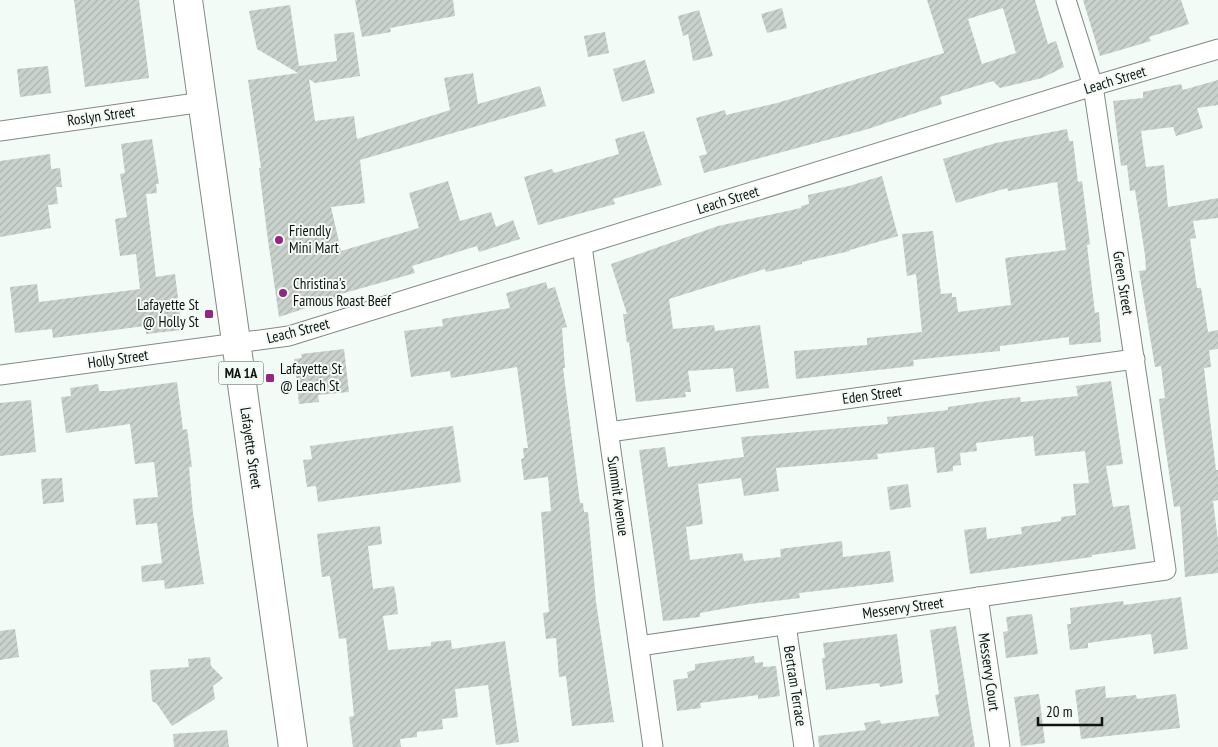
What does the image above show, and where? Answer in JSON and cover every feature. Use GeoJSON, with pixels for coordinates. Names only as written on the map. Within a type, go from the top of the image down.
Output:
{"type":"FeatureCollection","features":[{"type":"Feature","properties":{"kind":"highway","name":"Lafayette Street"},"geometry":{"type":"LineString","coordinates":[[188,0],[293,747]]}},
{"type":"Feature","properties":{"kind":"street","name":"Green Street"},"geometry":{"type":"LineString","coordinates":[[1066,0],[1093,86],[1166,570]]}},
{"type":"Feature","properties":{"kind":"street","name":"Leach Street"},"geometry":{"type":"LineString","coordinates":[[236,342],[289,336],[1093,86],[1218,50]]}},
{"type":"Feature","properties":{"kind":"street","name":"Roslyn Street"},"geometry":{"type":"LineString","coordinates":[[0,131],[203,102]]}},
{"type":"Feature","properties":{"kind":"street","name":"Summit Avenue"},"geometry":{"type":"LineString","coordinates":[[582,246],[653,747]]}},
{"type":"Feature","properties":{"kind":"street","name":"Holly Street"},"geometry":{"type":"LineString","coordinates":[[0,375],[236,342]]}},
{"type":"Feature","properties":{"kind":"street","name":"Eden Street"},"geometry":{"type":"LineString","coordinates":[[609,432],[1134,359]]}},
{"type":"Feature","properties":{"kind":"street","name":"Messervy Street"},"geometry":{"type":"LineString","coordinates":[[639,646],[1166,570]]}},
{"type":"Feature","properties":{"kind":"street","name":"Messervy Court"},"geometry":{"type":"LineString","coordinates":[[978,597],[1000,747]]}},
{"type":"Feature","properties":{"kind":"street","name":"Bertram Terrace"},"geometry":{"type":"LineString","coordinates":[[786,625],[804,747]]}},
{"type":"Feature","properties":{"kind":"building"},"geometry":{"type":"Polygon","coordinates":[[[74,0],[139,0],[149,78],[85,87],[74,0]]]}},
{"type":"Feature","properties":{"kind":"building"},"geometry":{"type":"Polygon","coordinates":[[[355,0],[453,0],[455,16],[390,28],[391,32],[362,37],[355,0]]]}},
{"type":"Feature","properties":{"kind":"building"},"geometry":{"type":"Polygon","coordinates":[[[927,0],[1035,0],[1048,44],[1056,41],[1064,67],[1042,78],[1000,88],[993,81],[940,97],[942,104],[868,129],[704,173],[699,156],[707,154],[696,118],[725,110],[726,115],[777,103],[944,53],[927,0]],[[1003,8],[968,19],[982,64],[1016,53],[1003,8]]]}},
{"type":"Feature","properties":{"kind":"building"},"geometry":{"type":"Polygon","coordinates":[[[1083,0],[1181,0],[1189,24],[1149,37],[1151,41],[1100,56],[1083,0]]]}},
{"type":"Feature","properties":{"kind":"building"},"geometry":{"type":"Polygon","coordinates":[[[290,5],[299,66],[337,61],[334,34],[354,32],[360,76],[315,83],[309,79],[315,121],[354,116],[357,139],[450,110],[444,78],[473,73],[478,104],[540,86],[546,106],[360,160],[365,203],[331,207],[341,251],[419,228],[409,193],[448,181],[460,221],[491,212],[496,227],[513,220],[520,239],[479,252],[477,246],[412,266],[415,273],[341,294],[342,296],[279,317],[248,80],[298,73],[257,49],[249,11],[290,5]]]}},
{"type":"Feature","properties":{"kind":"building"},"geometry":{"type":"Polygon","coordinates":[[[782,8],[787,28],[767,33],[761,14],[782,8]]]}},
{"type":"Feature","properties":{"kind":"building"},"geometry":{"type":"Polygon","coordinates":[[[699,10],[713,56],[693,61],[688,34],[683,36],[678,16],[699,10]]]}},
{"type":"Feature","properties":{"kind":"building"},"geometry":{"type":"Polygon","coordinates":[[[605,32],[609,53],[588,57],[584,36],[605,32]]]}},
{"type":"Feature","properties":{"kind":"building"},"geometry":{"type":"Polygon","coordinates":[[[645,60],[655,93],[622,102],[613,69],[645,60]]]}},
{"type":"Feature","properties":{"kind":"building"},"geometry":{"type":"Polygon","coordinates":[[[48,66],[51,93],[20,97],[17,69],[48,66]]]}},
{"type":"Feature","properties":{"kind":"building"},"geometry":{"type":"Polygon","coordinates":[[[1218,80],[1218,105],[1197,108],[1203,128],[1176,136],[1173,127],[1141,131],[1146,167],[1164,165],[1168,207],[1218,198],[1218,218],[1193,221],[1196,238],[1190,239],[1197,288],[1201,288],[1208,332],[1218,330],[1218,349],[1209,350],[1211,367],[1204,368],[1216,470],[1218,470],[1218,500],[1213,501],[1218,540],[1218,573],[1185,577],[1180,506],[1174,507],[1161,417],[1159,399],[1165,398],[1161,366],[1155,367],[1139,271],[1146,270],[1145,255],[1135,190],[1130,191],[1127,165],[1121,166],[1113,101],[1143,98],[1143,92],[1181,84],[1183,90],[1218,80]]]}},
{"type":"Feature","properties":{"kind":"building"},"geometry":{"type":"Polygon","coordinates":[[[1067,129],[1069,141],[1073,141],[1078,182],[1082,181],[1090,244],[1087,245],[1095,313],[1099,312],[1101,342],[1069,345],[1069,337],[1000,346],[1000,351],[913,360],[914,366],[796,379],[794,351],[867,345],[867,338],[922,332],[916,274],[907,276],[902,234],[933,231],[941,294],[952,293],[952,297],[956,297],[958,312],[1011,305],[1005,258],[1066,250],[1057,182],[1008,191],[1007,188],[956,203],[943,159],[996,143],[1067,129]]]}},
{"type":"Feature","properties":{"kind":"building"},"geometry":{"type":"Polygon","coordinates":[[[644,131],[662,185],[613,199],[615,204],[538,225],[524,177],[552,169],[554,173],[619,154],[615,139],[644,131]]]}},
{"type":"Feature","properties":{"kind":"building"},"geometry":{"type":"Polygon","coordinates":[[[152,139],[159,184],[156,184],[157,193],[146,194],[156,277],[175,274],[182,330],[146,334],[145,326],[53,338],[52,329],[15,333],[10,287],[37,284],[39,302],[140,289],[136,254],[120,256],[115,219],[127,217],[120,174],[125,173],[121,144],[152,139]]]}},
{"type":"Feature","properties":{"kind":"building"},"geometry":{"type":"Polygon","coordinates":[[[50,154],[51,169],[60,168],[62,187],[56,187],[58,204],[48,205],[51,228],[0,237],[0,161],[50,154]]]}},
{"type":"Feature","properties":{"kind":"building"},"geometry":{"type":"Polygon","coordinates":[[[882,176],[898,236],[850,251],[802,262],[802,264],[766,272],[765,269],[669,299],[673,329],[714,325],[715,331],[760,325],[769,388],[736,392],[733,368],[688,371],[691,392],[685,392],[686,397],[636,402],[629,342],[627,343],[623,314],[627,314],[611,264],[718,226],[801,208],[801,206],[809,204],[808,195],[882,176]]]}},
{"type":"Feature","properties":{"kind":"building"},"geometry":{"type":"Polygon","coordinates":[[[546,282],[548,289],[555,287],[567,327],[562,328],[565,368],[563,368],[580,503],[583,503],[584,512],[588,512],[596,602],[614,722],[572,726],[566,676],[559,677],[556,638],[546,639],[543,613],[549,612],[541,512],[551,511],[548,477],[524,480],[521,459],[524,458],[523,448],[528,448],[517,367],[451,378],[450,371],[411,377],[404,331],[443,326],[442,319],[510,308],[506,293],[546,282]]]}},
{"type":"Feature","properties":{"kind":"building"},"geometry":{"type":"Polygon","coordinates":[[[344,349],[349,392],[318,395],[319,402],[299,404],[294,359],[302,358],[301,354],[344,349]]]}},
{"type":"Feature","properties":{"kind":"building"},"geometry":{"type":"Polygon","coordinates":[[[1111,381],[1123,464],[1106,466],[1113,507],[1129,505],[1136,549],[970,574],[964,530],[986,527],[987,539],[1022,534],[1021,527],[1061,521],[1061,517],[1076,515],[1073,484],[1089,483],[1085,451],[1035,456],[1033,436],[976,443],[977,451],[960,453],[961,465],[953,466],[953,471],[937,473],[934,447],[877,454],[878,459],[776,468],[779,491],[744,496],[741,478],[698,484],[703,524],[686,527],[690,560],[742,553],[744,561],[781,557],[780,549],[842,541],[843,557],[890,551],[894,582],[799,593],[800,598],[750,604],[700,613],[700,617],[663,621],[639,450],[665,447],[668,467],[744,457],[741,437],[888,424],[887,417],[948,410],[948,407],[994,400],[1020,397],[1021,402],[1078,396],[1076,386],[1111,381]]]}},
{"type":"Feature","properties":{"kind":"building"},"geometry":{"type":"Polygon","coordinates":[[[177,382],[183,430],[187,429],[192,467],[189,467],[193,513],[204,584],[165,589],[164,580],[142,582],[141,566],[162,563],[157,523],[136,525],[133,499],[158,497],[154,462],[135,464],[130,424],[66,433],[61,397],[71,396],[70,388],[98,384],[99,391],[110,391],[177,382]]]}},
{"type":"Feature","properties":{"kind":"building"},"geometry":{"type":"Polygon","coordinates":[[[31,400],[36,452],[0,456],[0,403],[31,400]]]}},
{"type":"Feature","properties":{"kind":"building"},"geometry":{"type":"Polygon","coordinates":[[[453,426],[461,482],[318,502],[316,486],[307,487],[303,460],[312,459],[310,446],[453,426]]]}},
{"type":"Feature","properties":{"kind":"building"},"geometry":{"type":"Polygon","coordinates":[[[62,478],[64,502],[43,504],[41,479],[62,478]]]}},
{"type":"Feature","properties":{"kind":"building"},"geometry":{"type":"Polygon","coordinates":[[[908,484],[911,507],[890,510],[887,487],[908,484]]]}},
{"type":"Feature","properties":{"kind":"building"},"geometry":{"type":"Polygon","coordinates":[[[380,526],[382,544],[368,546],[373,589],[394,586],[396,596],[398,614],[383,616],[388,650],[431,646],[431,642],[451,640],[452,649],[505,641],[519,742],[496,745],[488,685],[455,689],[458,717],[442,719],[443,729],[417,732],[417,737],[400,739],[401,747],[353,747],[349,717],[354,716],[346,638],[339,639],[330,576],[322,577],[317,534],[380,526]]]}},
{"type":"Feature","properties":{"kind":"building"},"geometry":{"type":"Polygon","coordinates":[[[1181,597],[1188,649],[1154,654],[1151,634],[1088,643],[1088,648],[1070,650],[1067,624],[1071,624],[1070,608],[1123,601],[1124,605],[1181,597]]]}},
{"type":"Feature","properties":{"kind":"building"},"geometry":{"type":"Polygon","coordinates":[[[1032,614],[1038,654],[1006,658],[1003,632],[1008,631],[1006,617],[1032,614]]]}},
{"type":"Feature","properties":{"kind":"building"},"geometry":{"type":"Polygon","coordinates":[[[956,626],[975,747],[819,747],[818,736],[866,730],[864,723],[880,720],[881,724],[939,716],[935,695],[939,694],[930,630],[956,626]]]}},
{"type":"Feature","properties":{"kind":"building"},"geometry":{"type":"Polygon","coordinates":[[[15,629],[19,657],[0,660],[0,631],[15,629]]]}},
{"type":"Feature","properties":{"kind":"building"},"geometry":{"type":"Polygon","coordinates":[[[897,634],[903,683],[880,687],[879,683],[826,690],[822,658],[825,658],[823,643],[897,634]]]}},
{"type":"Feature","properties":{"kind":"building"},"geometry":{"type":"Polygon","coordinates":[[[754,656],[755,663],[763,662],[763,667],[776,666],[780,696],[758,699],[758,695],[700,703],[701,708],[677,711],[673,680],[688,678],[687,672],[695,670],[695,664],[754,656]]]}},
{"type":"Feature","properties":{"kind":"building"},"geometry":{"type":"Polygon","coordinates":[[[210,657],[211,666],[223,678],[213,686],[215,699],[172,726],[157,704],[152,701],[150,670],[189,667],[188,659],[210,657]]]}},
{"type":"Feature","properties":{"kind":"building"},"geometry":{"type":"Polygon","coordinates":[[[1105,686],[1106,698],[1136,695],[1137,699],[1176,694],[1180,728],[1081,739],[1075,690],[1105,686]]]}},
{"type":"Feature","properties":{"kind":"building"},"geometry":{"type":"Polygon","coordinates":[[[1039,694],[1045,743],[1021,746],[1014,697],[1039,694]]]}},
{"type":"Feature","properties":{"kind":"building"},"geometry":{"type":"Polygon","coordinates":[[[227,730],[229,747],[174,747],[173,734],[227,730]]]}},
{"type":"Feature","properties":{"kind":"place","name":"Friendly Mini Mart"},"geometry":{"type":"Point","coordinates":[279,240]}},
{"type":"Feature","properties":{"kind":"place","name":"Christina's Famous Roast Beef"},"geometry":{"type":"Point","coordinates":[283,293]}},
{"type":"Feature","properties":{"kind":"place","name":"Lafayette St @ Holly St"},"geometry":{"type":"Point","coordinates":[209,314]}},
{"type":"Feature","properties":{"kind":"place","name":"Lafayette St @ Leach St"},"geometry":{"type":"Point","coordinates":[270,378]}}]}
